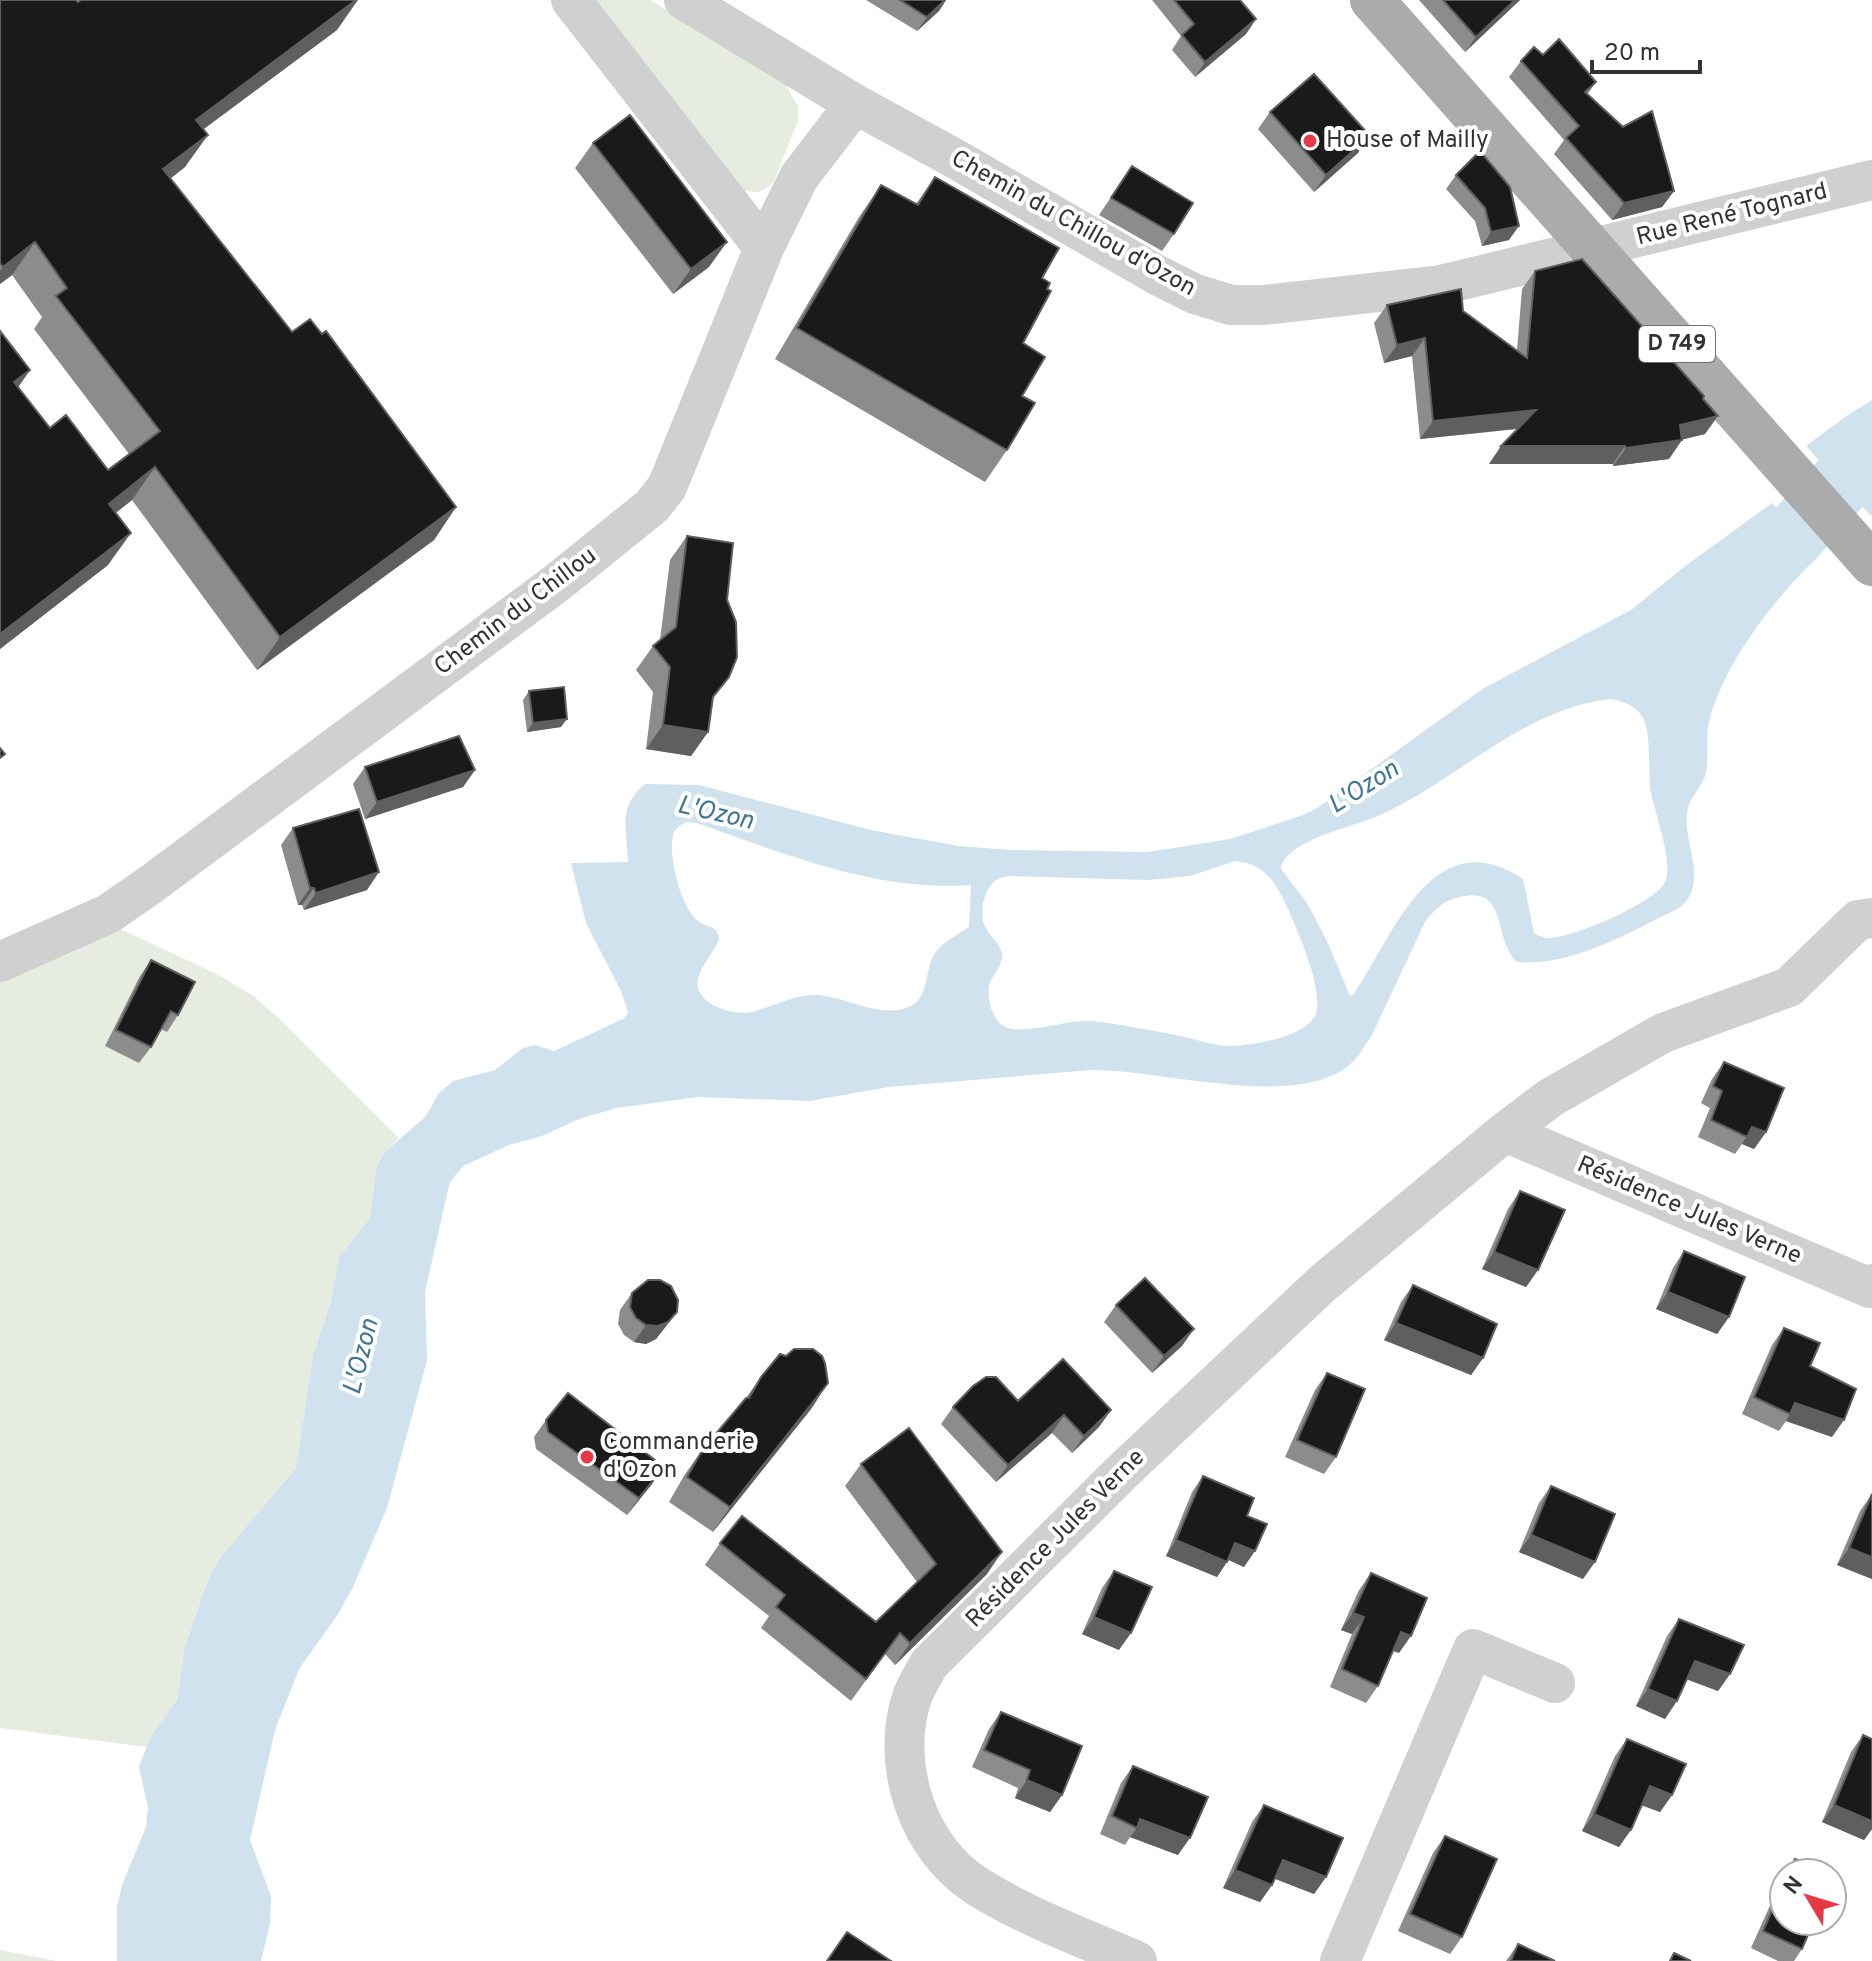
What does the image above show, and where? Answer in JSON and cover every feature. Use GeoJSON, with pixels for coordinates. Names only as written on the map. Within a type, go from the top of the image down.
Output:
{"type":"FeatureCollection","features":[{"type":"Feature","properties":{"kind":"main road","name":"D 749"},"geometry":{"type":"LineString","coordinates":[[1372,0],[1871,562]]}},
{"type":"Feature","properties":{"kind":"street"},"geometry":{"type":"LineString","coordinates":[[571,0],[764,248]]}},
{"type":"Feature","properties":{"kind":"street","name":"Chemin du Chillou d'Ozon"},"geometry":{"type":"LineString","coordinates":[[684,0],[855,104],[1157,275],[1195,294],[1231,305],[1264,305],[1441,285],[1593,249]]}},
{"type":"Feature","properties":{"kind":"street","name":"Chemin du Chillou"},"geometry":{"type":"LineString","coordinates":[[0,962],[108,914],[150,885],[558,582],[652,506],[667,487],[764,248],[799,177],[855,104]]}},
{"type":"Feature","properties":{"kind":"street","name":"Rue René Tognard"},"geometry":{"type":"LineString","coordinates":[[1593,249],[1872,180]]}},
{"type":"Feature","properties":{"kind":"street","name":"Résidence Jules Verne"},"geometry":{"type":"LineString","coordinates":[[1137,1961],[1026,1912],[975,1885],[950,1864],[929,1836],[913,1804],[906,1764],[905,1732],[913,1697],[929,1664],[1123,1471],[1322,1284],[1505,1132],[1550,1098],[1663,1033],[1789,987],[1858,920],[1872,918]]}},
{"type":"Feature","properties":{"kind":"street","name":"Résidence Jules Verne"},"geometry":{"type":"LineString","coordinates":[[1505,1132],[1870,1288],[1872,1284]]}},
{"type":"Feature","properties":{"kind":"street"},"geometry":{"type":"LineString","coordinates":[[1340,1961],[1473,1649],[1555,1683]]}},
{"type":"Feature","properties":{"kind":"shaded area"},"geometry":{"type":"Polygon","coordinates":[[[590,0],[650,0],[783,79],[798,107],[798,121],[773,183],[760,192],[741,191],[590,0]]]}},
{"type":"Feature","properties":{"kind":"shaded area"},"geometry":{"type":"Polygon","coordinates":[[[118,928],[217,974],[252,995],[399,1138],[385,1152],[376,1168],[370,1218],[339,1257],[331,1301],[313,1355],[296,1468],[219,1559],[207,1582],[184,1650],[177,1700],[147,1747],[0,1728],[0,980],[118,928]]]}},
{"type":"Feature","properties":{"kind":"shaded area"},"geometry":{"type":"Polygon","coordinates":[[[0,1950],[57,1961],[0,1961],[0,1950]]]}},
{"type":"Feature","properties":{"kind":"water"},"geometry":{"type":"Polygon","coordinates":[[[1872,400],[1872,515],[1871,516],[1806,446],[1872,400]]]}},
{"type":"Feature","properties":{"kind":"water"},"geometry":{"type":"Polygon","coordinates":[[[1772,503],[1819,556],[1753,632],[1716,700],[1709,722],[1705,776],[1688,808],[1687,831],[1694,876],[1689,897],[1679,908],[1639,928],[1571,956],[1517,962],[1504,940],[1498,916],[1486,899],[1475,895],[1449,900],[1425,922],[1371,1037],[1348,1066],[1324,1079],[1294,1085],[1261,1086],[1091,1070],[889,1087],[809,1101],[698,1097],[616,1108],[509,1145],[463,1166],[450,1182],[425,1292],[427,1360],[387,1508],[353,1587],[337,1616],[299,1669],[275,1730],[250,1840],[271,1896],[270,1924],[261,1961],[117,1961],[117,1907],[122,1885],[146,1827],[148,1808],[139,1767],[151,1736],[177,1700],[184,1650],[207,1582],[219,1559],[296,1468],[313,1355],[331,1301],[339,1257],[370,1218],[376,1168],[385,1152],[426,1116],[439,1093],[453,1081],[495,1070],[523,1048],[535,1045],[554,1051],[625,1018],[628,1012],[621,991],[586,923],[571,863],[628,862],[627,810],[630,801],[645,784],[699,785],[871,830],[958,846],[1146,852],[1230,839],[1319,807],[1484,688],[1631,610],[1772,503]],[[1610,699],[1578,705],[1548,716],[1409,800],[1380,815],[1308,842],[1286,859],[1281,869],[1307,903],[1350,996],[1419,892],[1440,874],[1464,864],[1491,864],[1523,879],[1534,933],[1547,938],[1577,932],[1613,918],[1658,891],[1665,882],[1667,863],[1651,793],[1646,726],[1634,708],[1610,699]],[[685,822],[673,836],[672,856],[681,894],[692,914],[698,921],[715,929],[719,940],[700,973],[698,987],[707,1001],[725,1010],[752,1012],[809,995],[879,1010],[903,1009],[919,1000],[935,953],[969,927],[971,885],[936,886],[866,877],[798,858],[697,823],[685,822]],[[1235,861],[1190,876],[1148,880],[999,878],[989,888],[983,909],[986,928],[1002,953],[1001,963],[990,981],[991,1007],[995,1018],[1002,1025],[1020,1030],[1091,1021],[1228,1046],[1280,1038],[1305,1027],[1317,1009],[1313,975],[1291,916],[1271,879],[1256,867],[1235,861]]]}},
{"type":"Feature","properties":{"kind":"building"},"geometry":{"type":"Polygon","coordinates":[[[0,0],[356,0],[196,120],[208,135],[163,169],[292,332],[310,319],[322,334],[326,331],[456,507],[280,637],[155,467],[109,504],[131,533],[0,634],[0,331],[30,370],[14,382],[50,428],[66,415],[108,470],[160,431],[56,296],[67,288],[35,242],[3,267],[0,263],[0,0]]]}},
{"type":"Feature","properties":{"kind":"building"},"geometry":{"type":"Polygon","coordinates":[[[900,0],[945,0],[927,17],[900,0]]]}},
{"type":"Feature","properties":{"kind":"building"},"geometry":{"type":"Polygon","coordinates":[[[1174,0],[1240,0],[1256,19],[1205,62],[1182,35],[1194,24],[1174,0]]]}},
{"type":"Feature","properties":{"kind":"building"},"geometry":{"type":"Polygon","coordinates":[[[1443,0],[1515,0],[1476,37],[1443,0]]]}},
{"type":"Feature","properties":{"kind":"building"},"geometry":{"type":"Polygon","coordinates":[[[1559,39],[1596,82],[1585,92],[1623,127],[1652,111],[1674,191],[1624,203],[1566,138],[1579,126],[1521,61],[1534,47],[1543,55],[1559,39]]]}},
{"type":"Feature","properties":{"kind":"building"},"geometry":{"type":"Polygon","coordinates":[[[1314,74],[1370,136],[1326,175],[1270,112],[1314,74]]]}},
{"type":"Feature","properties":{"kind":"building"},"geometry":{"type":"Polygon","coordinates":[[[630,115],[727,242],[691,269],[593,143],[630,115]]]}},
{"type":"Feature","properties":{"kind":"building"},"geometry":{"type":"Polygon","coordinates":[[[1480,151],[1510,187],[1519,226],[1491,232],[1485,208],[1456,175],[1480,151]]]}},
{"type":"Feature","properties":{"kind":"building"},"geometry":{"type":"Polygon","coordinates":[[[1132,166],[1193,203],[1174,234],[1111,198],[1132,166]]]}},
{"type":"Feature","properties":{"kind":"building"},"geometry":{"type":"Polygon","coordinates":[[[935,177],[1059,248],[1042,278],[1050,283],[1047,289],[1051,291],[1023,343],[1045,357],[1022,396],[1035,403],[1007,450],[797,328],[881,185],[918,205],[935,177]]]}},
{"type":"Feature","properties":{"kind":"building"},"geometry":{"type":"Polygon","coordinates":[[[1582,259],[1704,396],[1703,399],[1718,416],[1680,425],[1682,440],[1626,448],[1501,446],[1536,410],[1433,421],[1425,338],[1397,345],[1387,305],[1461,289],[1463,311],[1527,358],[1535,271],[1582,259]]]}},
{"type":"Feature","properties":{"kind":"building"},"geometry":{"type":"Polygon","coordinates":[[[687,536],[733,543],[727,600],[736,622],[737,657],[729,677],[713,697],[708,732],[663,725],[670,667],[653,646],[676,627],[687,536]]]}},
{"type":"Feature","properties":{"kind":"building"},"geometry":{"type":"Polygon","coordinates":[[[564,687],[567,719],[533,723],[529,691],[564,687]]]}},
{"type":"Feature","properties":{"kind":"building"},"geometry":{"type":"Polygon","coordinates":[[[459,736],[475,770],[377,802],[365,767],[459,736]]]}},
{"type":"Feature","properties":{"kind":"building"},"geometry":{"type":"Polygon","coordinates":[[[359,809],[379,872],[316,893],[314,888],[310,888],[293,828],[359,809]]]}},
{"type":"Feature","properties":{"kind":"building"},"geometry":{"type":"Polygon","coordinates":[[[151,960],[195,982],[178,1015],[171,1011],[151,1047],[116,1030],[151,960]]]}},
{"type":"Feature","properties":{"kind":"building"},"geometry":{"type":"Polygon","coordinates":[[[1724,1062],[1784,1088],[1766,1132],[1752,1127],[1747,1137],[1711,1120],[1722,1091],[1713,1086],[1724,1062]]]}},
{"type":"Feature","properties":{"kind":"building"},"geometry":{"type":"Polygon","coordinates":[[[1520,1191],[1565,1210],[1538,1270],[1494,1252],[1520,1191]]]}},
{"type":"Feature","properties":{"kind":"building"},"geometry":{"type":"Polygon","coordinates":[[[1684,1251],[1745,1277],[1729,1317],[1668,1292],[1684,1251]]]}},
{"type":"Feature","properties":{"kind":"building"},"geometry":{"type":"Polygon","coordinates":[[[1145,1278],[1194,1329],[1164,1356],[1116,1305],[1145,1278]]]}},
{"type":"Feature","properties":{"kind":"building"},"geometry":{"type":"Polygon","coordinates":[[[648,1280],[660,1280],[671,1286],[678,1300],[677,1312],[668,1322],[658,1326],[646,1325],[636,1318],[630,1307],[632,1293],[648,1280]]]}},
{"type":"Feature","properties":{"kind":"building"},"geometry":{"type":"Polygon","coordinates":[[[1413,1285],[1497,1324],[1483,1358],[1396,1323],[1413,1285]]]}},
{"type":"Feature","properties":{"kind":"building"},"geometry":{"type":"Polygon","coordinates":[[[1784,1328],[1820,1343],[1810,1366],[1856,1389],[1844,1420],[1795,1403],[1790,1414],[1754,1397],[1784,1328]]]}},
{"type":"Feature","properties":{"kind":"building"},"geometry":{"type":"Polygon","coordinates":[[[794,1349],[813,1349],[822,1356],[828,1383],[730,1507],[687,1477],[703,1449],[749,1398],[780,1354],[786,1356],[794,1349]]]}},
{"type":"Feature","properties":{"kind":"building"},"geometry":{"type":"Polygon","coordinates":[[[1063,1359],[1111,1410],[1084,1436],[1064,1415],[1008,1465],[953,1407],[986,1377],[996,1377],[1018,1401],[1063,1359]]]}},
{"type":"Feature","properties":{"kind":"building"},"geometry":{"type":"Polygon","coordinates":[[[1327,1373],[1365,1389],[1336,1457],[1297,1440],[1327,1373]]]}},
{"type":"Feature","properties":{"kind":"building"},"geometry":{"type":"Polygon","coordinates":[[[568,1393],[664,1467],[639,1498],[548,1432],[546,1420],[568,1393]]]}},
{"type":"Feature","properties":{"kind":"building"},"geometry":{"type":"Polygon","coordinates":[[[909,1428],[1002,1552],[910,1643],[900,1633],[866,1679],[776,1607],[785,1595],[720,1543],[742,1516],[876,1622],[936,1564],[861,1464],[909,1428]]]}},
{"type":"Feature","properties":{"kind":"building"},"geometry":{"type":"Polygon","coordinates":[[[1203,1476],[1254,1498],[1247,1516],[1267,1524],[1255,1551],[1235,1543],[1227,1562],[1176,1540],[1203,1476]]]}},
{"type":"Feature","properties":{"kind":"building"},"geometry":{"type":"Polygon","coordinates":[[[1551,1486],[1615,1514],[1595,1562],[1531,1535],[1551,1486]]]}},
{"type":"Feature","properties":{"kind":"building"},"geometry":{"type":"Polygon","coordinates":[[[1872,1494],[1872,1557],[1849,1548],[1872,1494]]]}},
{"type":"Feature","properties":{"kind":"building"},"geometry":{"type":"Polygon","coordinates":[[[1114,1571],[1152,1587],[1131,1633],[1094,1617],[1114,1571]]]}},
{"type":"Feature","properties":{"kind":"building"},"geometry":{"type":"Polygon","coordinates":[[[1371,1573],[1427,1598],[1411,1636],[1401,1632],[1378,1686],[1342,1669],[1364,1617],[1353,1613],[1371,1573]]]}},
{"type":"Feature","properties":{"kind":"building"},"geometry":{"type":"Polygon","coordinates":[[[1679,1619],[1744,1645],[1730,1674],[1695,1661],[1677,1701],[1648,1689],[1679,1619]]]}},
{"type":"Feature","properties":{"kind":"building"},"geometry":{"type":"Polygon","coordinates":[[[1001,1712],[1082,1746],[1062,1795],[1027,1780],[1030,1770],[984,1750],[1001,1712]]]}},
{"type":"Feature","properties":{"kind":"building"},"geometry":{"type":"Polygon","coordinates":[[[1863,1735],[1872,1739],[1872,1821],[1834,1805],[1863,1735]]]}},
{"type":"Feature","properties":{"kind":"building"},"geometry":{"type":"Polygon","coordinates":[[[1627,1739],[1686,1764],[1672,1795],[1650,1786],[1631,1830],[1594,1814],[1627,1739]]]}},
{"type":"Feature","properties":{"kind":"building"},"geometry":{"type":"Polygon","coordinates":[[[1133,1766],[1208,1797],[1190,1838],[1140,1819],[1137,1828],[1112,1816],[1133,1766]]]}},
{"type":"Feature","properties":{"kind":"building"},"geometry":{"type":"Polygon","coordinates":[[[1264,1805],[1343,1838],[1326,1877],[1283,1860],[1272,1885],[1235,1870],[1264,1805]]]}},
{"type":"Feature","properties":{"kind":"building"},"geometry":{"type":"Polygon","coordinates":[[[1445,1836],[1497,1859],[1462,1937],[1410,1914],[1445,1836]]]}},
{"type":"Feature","properties":{"kind":"building"},"geometry":{"type":"Polygon","coordinates":[[[847,1932],[891,1961],[827,1961],[847,1932]]]}},
{"type":"Feature","properties":{"kind":"building"},"geometry":{"type":"Polygon","coordinates":[[[1776,1937],[1807,1937],[1802,1949],[1776,1937]]]}},
{"type":"Feature","properties":{"kind":"building"},"geometry":{"type":"Polygon","coordinates":[[[1518,1944],[1555,1961],[1511,1961],[1518,1944]]]}},
{"type":"Feature","properties":{"kind":"building"},"geometry":{"type":"Polygon","coordinates":[[[1674,1953],[1691,1961],[1670,1961],[1674,1953]]]}},
{"type":"Feature","properties":{"kind":"waterway","name":"L'Ozon"},"geometry":{"type":"LineString","coordinates":[[1733,589],[1797,532],[1841,483],[1872,461]]}},
{"type":"Feature","properties":{"kind":"place","name":"House of Mailly"},"geometry":{"type":"Point","coordinates":[1310,141]}},
{"type":"Feature","properties":{"kind":"place","name":"Commanderie d'Ozon"},"geometry":{"type":"Point","coordinates":[587,1457]}}]}
